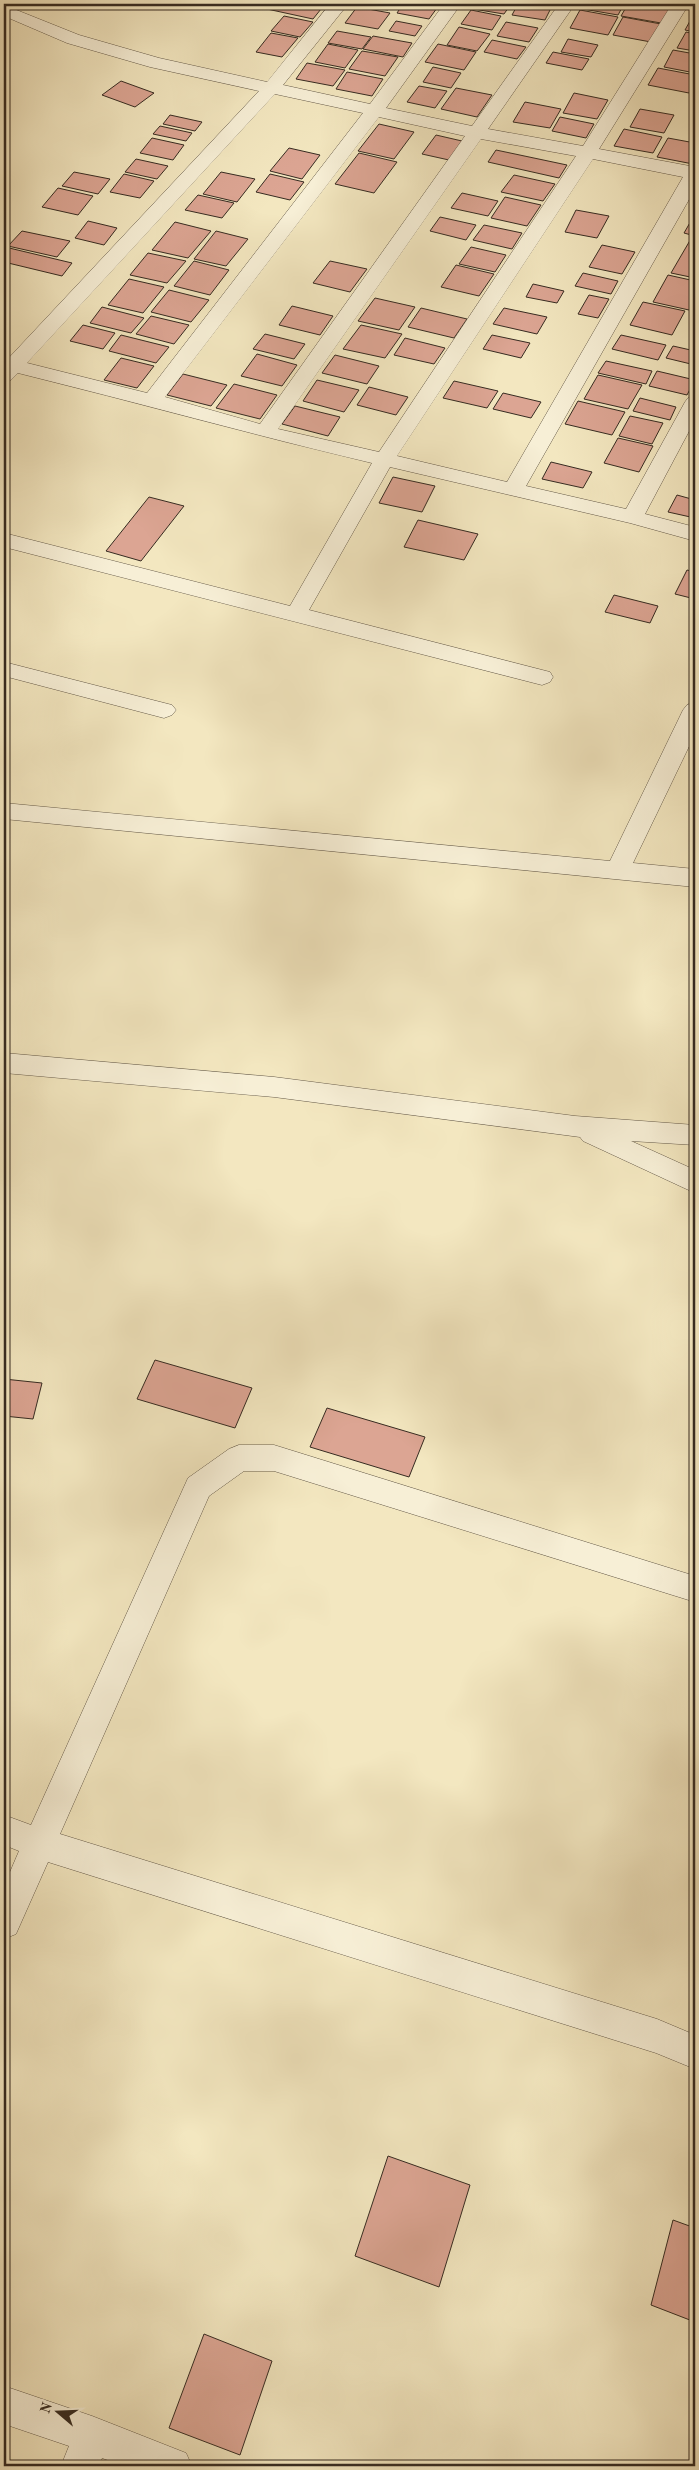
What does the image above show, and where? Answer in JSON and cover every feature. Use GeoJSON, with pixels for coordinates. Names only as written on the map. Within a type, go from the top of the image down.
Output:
{"type":"FeatureCollection","features":[{"type":"Feature","properties":{"kind":"street"},"geometry":{"type":"LineString","coordinates":[[8,371],[271,88],[339,4]]}},
{"type":"Feature","properties":{"kind":"street"},"geometry":{"type":"LineString","coordinates":[[152,400],[376,109],[453,4]]}},
{"type":"Feature","properties":{"kind":"street"},"geometry":{"type":"LineString","coordinates":[[265,432],[568,4]]}},
{"type":"Feature","properties":{"kind":"street"},"geometry":{"type":"LineString","coordinates":[[296,614],[384,460],[588,152],[680,4]]}},
{"type":"Feature","properties":{"kind":"street"},"geometry":{"type":"LineString","coordinates":[[4,10],[105,49],[271,88],[478,132],[695,174],[513,490]]}},
{"type":"Feature","properties":{"kind":"street"},"geometry":{"type":"LineString","coordinates":[[8,371],[152,400],[265,432],[632,517],[695,534]]}},
{"type":"Feature","properties":{"kind":"street"},"geometry":{"type":"LineString","coordinates":[[632,517],[695,402]]}},
{"type":"Feature","properties":{"kind":"street"},"geometry":{"type":"LineString","coordinates":[[4,540],[542,677]]}},
{"type":"Feature","properties":{"kind":"street"},"geometry":{"type":"LineString","coordinates":[[4,669],[164,710]]}},
{"type":"Feature","properties":{"kind":"street"},"geometry":{"type":"LineString","coordinates":[[617,871],[695,710]]}},
{"type":"Feature","properties":{"kind":"street"},"geometry":{"type":"LineString","coordinates":[[4,811],[695,878]]}},
{"type":"Feature","properties":{"kind":"street"},"geometry":{"type":"LineString","coordinates":[[4,1063],[274,1087],[456,1109],[575,1126],[695,1135]]}},
{"type":"Feature","properties":{"kind":"street"},"geometry":{"type":"LineString","coordinates":[[575,1126],[695,1182]]}},
{"type":"Feature","properties":{"kind":"street"},"geometry":{"type":"LineString","coordinates":[[4,1923],[198,1487],[238,1458],[274,1458],[695,1589]]}},
{"type":"Feature","properties":{"kind":"street"},"geometry":{"type":"LineString","coordinates":[[4,1830],[38,1843],[657,2036],[695,2052]]}},
{"type":"Feature","properties":{"kind":"street"},"geometry":{"type":"LineString","coordinates":[[4,2405],[86,2450],[174,2466]]}},
{"type":"Feature","properties":{"kind":"building"},"geometry":{"type":"Polygon","coordinates":[[[272,4],[325,4],[313,19],[267,9],[272,4]]]}},
{"type":"Feature","properties":{"kind":"building"},"geometry":{"type":"Polygon","coordinates":[[[363,4],[392,4],[388,10],[361,6],[363,4]]]}},
{"type":"Feature","properties":{"kind":"building"},"geometry":{"type":"Polygon","coordinates":[[[403,4],[437,8],[429,19],[397,13],[403,4]]]}},
{"type":"Feature","properties":{"kind":"building"},"geometry":{"type":"Polygon","coordinates":[[[470,4],[511,4],[504,14],[467,8],[470,4]]]}},
{"type":"Feature","properties":{"kind":"building"},"geometry":{"type":"Polygon","coordinates":[[[518,4],[553,4],[545,20],[512,15],[518,4]]]}},
{"type":"Feature","properties":{"kind":"building"},"geometry":{"type":"Polygon","coordinates":[[[586,4],[624,4],[618,15],[583,9],[586,4]]]}},
{"type":"Feature","properties":{"kind":"building"},"geometry":{"type":"Polygon","coordinates":[[[628,4],[649,4],[670,8],[661,23],[621,16],[628,4]]]}},
{"type":"Feature","properties":{"kind":"building"},"geometry":{"type":"Polygon","coordinates":[[[357,7],[390,13],[378,29],[345,23],[357,7]]]}},
{"type":"Feature","properties":{"kind":"building"},"geometry":{"type":"Polygon","coordinates":[[[471,10],[501,16],[492,30],[461,24],[471,10]]]}},
{"type":"Feature","properties":{"kind":"building"},"geometry":{"type":"Polygon","coordinates":[[[580,10],[618,17],[608,35],[570,28],[580,10]]]}},
{"type":"Feature","properties":{"kind":"building"},"geometry":{"type":"Polygon","coordinates":[[[695,12],[695,32],[685,30],[695,12]]]}},
{"type":"Feature","properties":{"kind":"building"},"geometry":{"type":"Polygon","coordinates":[[[284,16],[313,22],[300,37],[271,31],[284,16]]]}},
{"type":"Feature","properties":{"kind":"building"},"geometry":{"type":"Polygon","coordinates":[[[623,17],[661,24],[651,42],[613,35],[623,17]]]}},
{"type":"Feature","properties":{"kind":"building"},"geometry":{"type":"Polygon","coordinates":[[[396,21],[422,26],[415,36],[389,31],[396,21]]]}},
{"type":"Feature","properties":{"kind":"building"},"geometry":{"type":"Polygon","coordinates":[[[506,22],[538,28],[529,42],[497,36],[506,22]]]}},
{"type":"Feature","properties":{"kind":"building"},"geometry":{"type":"Polygon","coordinates":[[[459,27],[490,34],[477,51],[447,45],[459,27]]]}},
{"type":"Feature","properties":{"kind":"building"},"geometry":{"type":"Polygon","coordinates":[[[337,31],[371,37],[362,49],[328,43],[337,31]]]}},
{"type":"Feature","properties":{"kind":"building"},"geometry":{"type":"Polygon","coordinates":[[[686,32],[695,34],[695,51],[677,48],[686,32]]]}},
{"type":"Feature","properties":{"kind":"building"},"geometry":{"type":"Polygon","coordinates":[[[271,33],[298,38],[282,57],[256,52],[271,33]]]}},
{"type":"Feature","properties":{"kind":"building"},"geometry":{"type":"Polygon","coordinates":[[[373,36],[412,43],[403,57],[363,49],[373,36]]]}},
{"type":"Feature","properties":{"kind":"building"},"geometry":{"type":"Polygon","coordinates":[[[568,39],[598,45],[591,57],[561,52],[568,39]]]}},
{"type":"Feature","properties":{"kind":"building"},"geometry":{"type":"Polygon","coordinates":[[[492,40],[526,47],[517,59],[484,52],[492,40]]]}},
{"type":"Feature","properties":{"kind":"building"},"geometry":{"type":"Polygon","coordinates":[[[328,44],[358,50],[345,68],[315,62],[328,44]]]}},
{"type":"Feature","properties":{"kind":"building"},"geometry":{"type":"Polygon","coordinates":[[[438,44],[476,52],[464,70],[425,62],[438,44]]]}},
{"type":"Feature","properties":{"kind":"building"},"geometry":{"type":"Polygon","coordinates":[[[673,50],[695,54],[695,73],[664,67],[673,50]]]}},
{"type":"Feature","properties":{"kind":"building"},"geometry":{"type":"Polygon","coordinates":[[[362,51],[398,57],[385,76],[349,69],[362,51]]]}},
{"type":"Feature","properties":{"kind":"building"},"geometry":{"type":"Polygon","coordinates":[[[553,52],[589,59],[582,70],[546,63],[553,52]]]}},
{"type":"Feature","properties":{"kind":"building"},"geometry":{"type":"Polygon","coordinates":[[[307,63],[345,70],[333,86],[296,79],[307,63]]]}},
{"type":"Feature","properties":{"kind":"building"},"geometry":{"type":"Polygon","coordinates":[[[433,67],[461,73],[451,88],[423,82],[433,67]]]}},
{"type":"Feature","properties":{"kind":"building"},"geometry":{"type":"Polygon","coordinates":[[[658,68],[695,75],[695,80],[689,93],[648,85],[658,68]]]}},
{"type":"Feature","properties":{"kind":"building"},"geometry":{"type":"Polygon","coordinates":[[[347,72],[383,79],[372,96],[336,89],[347,72]]]}},
{"type":"Feature","properties":{"kind":"building"},"geometry":{"type":"Polygon","coordinates":[[[121,81],[154,93],[135,107],[102,95],[121,81]]]}},
{"type":"Feature","properties":{"kind":"building"},"geometry":{"type":"Polygon","coordinates":[[[419,86],[447,91],[435,108],[407,102],[419,86]]]}},
{"type":"Feature","properties":{"kind":"building"},"geometry":{"type":"Polygon","coordinates":[[[456,88],[492,95],[477,117],[441,109],[456,88]]]}},
{"type":"Feature","properties":{"kind":"building"},"geometry":{"type":"Polygon","coordinates":[[[574,93],[608,100],[597,119],[563,113],[574,93]]]}},
{"type":"Feature","properties":{"kind":"building"},"geometry":{"type":"Polygon","coordinates":[[[525,102],[561,109],[550,128],[513,122],[525,102]]]}},
{"type":"Feature","properties":{"kind":"building"},"geometry":{"type":"Polygon","coordinates":[[[640,109],[674,115],[664,133],[630,127],[640,109]]]}},
{"type":"Feature","properties":{"kind":"building"},"geometry":{"type":"Polygon","coordinates":[[[170,115],[202,122],[195,131],[163,124],[170,115]]]}},
{"type":"Feature","properties":{"kind":"building"},"geometry":{"type":"Polygon","coordinates":[[[560,117],[594,124],[586,138],[552,131],[560,117]]]}},
{"type":"Feature","properties":{"kind":"building"},"geometry":{"type":"Polygon","coordinates":[[[379,124],[414,132],[394,159],[358,151],[379,124]]]}},
{"type":"Feature","properties":{"kind":"building"},"geometry":{"type":"Polygon","coordinates":[[[160,126],[192,133],[186,141],[153,134],[160,126]]]}},
{"type":"Feature","properties":{"kind":"building"},"geometry":{"type":"Polygon","coordinates":[[[624,129],[662,137],[653,153],[614,146],[624,129]]]}},
{"type":"Feature","properties":{"kind":"building"},"geometry":{"type":"Polygon","coordinates":[[[436,135],[462,141],[449,160],[422,154],[436,135]]]}},
{"type":"Feature","properties":{"kind":"building"},"geometry":{"type":"Polygon","coordinates":[[[152,138],[184,145],[173,160],[140,153],[152,138]]]}},
{"type":"Feature","properties":{"kind":"building"},"geometry":{"type":"Polygon","coordinates":[[[668,138],[695,143],[695,159],[693,164],[657,157],[668,138]]]}},
{"type":"Feature","properties":{"kind":"building"},"geometry":{"type":"Polygon","coordinates":[[[289,148],[320,155],[302,179],[270,171],[289,148]]]}},
{"type":"Feature","properties":{"kind":"building"},"geometry":{"type":"Polygon","coordinates":[[[496,150],[567,165],[559,178],[488,162],[496,150]]]}},
{"type":"Feature","properties":{"kind":"building"},"geometry":{"type":"Polygon","coordinates":[[[359,153],[397,162],[374,193],[335,184],[359,153]]]}},
{"type":"Feature","properties":{"kind":"building"},"geometry":{"type":"Polygon","coordinates":[[[136,159],[168,166],[157,179],[125,172],[136,159]]]}},
{"type":"Feature","properties":{"kind":"building"},"geometry":{"type":"Polygon","coordinates":[[[74,172],[110,179],[98,194],[62,186],[74,172]]]}},
{"type":"Feature","properties":{"kind":"building"},"geometry":{"type":"Polygon","coordinates":[[[221,172],[255,179],[237,202],[203,194],[221,172]]]}},
{"type":"Feature","properties":{"kind":"building"},"geometry":{"type":"Polygon","coordinates":[[[124,174],[154,181],[140,198],[110,192],[124,174]]]}},
{"type":"Feature","properties":{"kind":"building"},"geometry":{"type":"Polygon","coordinates":[[[270,174],[304,182],[290,200],[256,192],[270,174]]]}},
{"type":"Feature","properties":{"kind":"building"},"geometry":{"type":"Polygon","coordinates":[[[514,175],[555,184],[543,201],[501,192],[514,175]]]}},
{"type":"Feature","properties":{"kind":"building"},"geometry":{"type":"Polygon","coordinates":[[[58,188],[93,196],[78,215],[42,207],[58,188]]]}},
{"type":"Feature","properties":{"kind":"building"},"geometry":{"type":"Polygon","coordinates":[[[462,193],[498,201],[488,216],[451,208],[462,193]]]}},
{"type":"Feature","properties":{"kind":"building"},"geometry":{"type":"Polygon","coordinates":[[[198,195],[234,203],[222,218],[185,210],[198,195]]]}},
{"type":"Feature","properties":{"kind":"building"},"geometry":{"type":"Polygon","coordinates":[[[505,197],[541,205],[527,226],[491,218],[505,197]]]}},
{"type":"Feature","properties":{"kind":"building"},"geometry":{"type":"Polygon","coordinates":[[[576,210],[609,216],[597,238],[565,232],[576,210]]]}},
{"type":"Feature","properties":{"kind":"building"},"geometry":{"type":"Polygon","coordinates":[[[695,214],[695,236],[684,233],[695,214]]]}},
{"type":"Feature","properties":{"kind":"building"},"geometry":{"type":"Polygon","coordinates":[[[440,217],[476,225],[466,240],[430,231],[440,217]]]}},
{"type":"Feature","properties":{"kind":"building"},"geometry":{"type":"Polygon","coordinates":[[[88,221],[117,228],[104,245],[75,238],[88,221]]]}},
{"type":"Feature","properties":{"kind":"building"},"geometry":{"type":"Polygon","coordinates":[[[175,222],[211,231],[188,258],[152,250],[175,222]]]}},
{"type":"Feature","properties":{"kind":"building"},"geometry":{"type":"Polygon","coordinates":[[[484,225],[522,233],[512,249],[473,240],[484,225]]]}},
{"type":"Feature","properties":{"kind":"building"},"geometry":{"type":"Polygon","coordinates":[[[22,231],[70,241],[57,257],[8,246],[22,231]]]}},
{"type":"Feature","properties":{"kind":"building"},"geometry":{"type":"Polygon","coordinates":[[[216,231],[248,239],[226,266],[194,259],[216,231]]]}},
{"type":"Feature","properties":{"kind":"building"},"geometry":{"type":"Polygon","coordinates":[[[692,237],[695,238],[695,278],[671,273],[692,237]]]}},
{"type":"Feature","properties":{"kind":"building"},"geometry":{"type":"Polygon","coordinates":[[[602,245],[635,252],[622,274],[589,267],[602,245]]]}},
{"type":"Feature","properties":{"kind":"building"},"geometry":{"type":"Polygon","coordinates":[[[5,247],[72,263],[62,276],[4,262],[5,247]]]}},
{"type":"Feature","properties":{"kind":"building"},"geometry":{"type":"Polygon","coordinates":[[[471,247],[506,255],[495,272],[459,264],[471,247]]]}},
{"type":"Feature","properties":{"kind":"building"},"geometry":{"type":"Polygon","coordinates":[[[148,253],[186,261],[167,283],[130,275],[148,253]]]}},
{"type":"Feature","properties":{"kind":"building"},"geometry":{"type":"Polygon","coordinates":[[[194,261],[229,270],[210,295],[174,286],[194,261]]]}},
{"type":"Feature","properties":{"kind":"building"},"geometry":{"type":"Polygon","coordinates":[[[330,261],[367,269],[350,292],[313,283],[330,261]]]}},
{"type":"Feature","properties":{"kind":"building"},"geometry":{"type":"Polygon","coordinates":[[[456,265],[494,274],[479,296],[441,287],[456,265]]]}},
{"type":"Feature","properties":{"kind":"building"},"geometry":{"type":"Polygon","coordinates":[[[583,273],[618,281],[611,294],[575,286],[583,273]]]}},
{"type":"Feature","properties":{"kind":"building"},"geometry":{"type":"Polygon","coordinates":[[[668,275],[695,281],[695,298],[689,310],[653,302],[668,275]]]}},
{"type":"Feature","properties":{"kind":"building"},"geometry":{"type":"Polygon","coordinates":[[[129,279],[164,287],[143,313],[108,305],[129,279]]]}},
{"type":"Feature","properties":{"kind":"building"},"geometry":{"type":"Polygon","coordinates":[[[533,284],[564,291],[557,303],[526,297],[533,284]]]}},
{"type":"Feature","properties":{"kind":"building"},"geometry":{"type":"Polygon","coordinates":[[[169,290],[209,300],[191,322],[151,312],[169,290]]]}},
{"type":"Feature","properties":{"kind":"building"},"geometry":{"type":"Polygon","coordinates":[[[589,295],[609,299],[598,318],[578,314],[589,295]]]}},
{"type":"Feature","properties":{"kind":"building"},"geometry":{"type":"Polygon","coordinates":[[[375,298],[415,307],[399,330],[358,321],[375,298]]]}},
{"type":"Feature","properties":{"kind":"building"},"geometry":{"type":"Polygon","coordinates":[[[643,302],[685,311],[672,335],[630,325],[643,302]]]}},
{"type":"Feature","properties":{"kind":"building"},"geometry":{"type":"Polygon","coordinates":[[[292,306],[333,316],[320,335],[279,325],[292,306]]]}},
{"type":"Feature","properties":{"kind":"building"},"geometry":{"type":"Polygon","coordinates":[[[102,307],[144,318],[131,333],[90,323],[102,307]]]}},
{"type":"Feature","properties":{"kind":"building"},"geometry":{"type":"Polygon","coordinates":[[[421,308],[467,319],[454,338],[408,327],[421,308]]]}},
{"type":"Feature","properties":{"kind":"building"},"geometry":{"type":"Polygon","coordinates":[[[504,308],[547,317],[537,334],[493,324],[504,308]]]}},
{"type":"Feature","properties":{"kind":"building"},"geometry":{"type":"Polygon","coordinates":[[[151,316],[189,325],[174,344],[136,334],[151,316]]]}},
{"type":"Feature","properties":{"kind":"building"},"geometry":{"type":"Polygon","coordinates":[[[83,325],[115,333],[103,349],[70,341],[83,325]]]}},
{"type":"Feature","properties":{"kind":"building"},"geometry":{"type":"Polygon","coordinates":[[[361,325],[402,334],[385,358],[343,349],[361,325]]]}},
{"type":"Feature","properties":{"kind":"building"},"geometry":{"type":"Polygon","coordinates":[[[265,334],[305,344],[294,359],[253,349],[265,334]]]}},
{"type":"Feature","properties":{"kind":"building"},"geometry":{"type":"Polygon","coordinates":[[[121,335],[169,347],[156,363],[109,351],[121,335]]]}},
{"type":"Feature","properties":{"kind":"building"},"geometry":{"type":"Polygon","coordinates":[[[492,335],[530,343],[521,358],[483,349],[492,335]]]}},
{"type":"Feature","properties":{"kind":"building"},"geometry":{"type":"Polygon","coordinates":[[[621,335],[666,345],[658,360],[612,349],[621,335]]]}},
{"type":"Feature","properties":{"kind":"building"},"geometry":{"type":"Polygon","coordinates":[[[405,338],[445,348],[434,364],[394,355],[405,338]]]}},
{"type":"Feature","properties":{"kind":"building"},"geometry":{"type":"Polygon","coordinates":[[[673,346],[695,351],[695,365],[666,358],[673,346]]]}},
{"type":"Feature","properties":{"kind":"building"},"geometry":{"type":"Polygon","coordinates":[[[257,354],[297,365],[282,386],[241,376],[257,354]]]}},
{"type":"Feature","properties":{"kind":"building"},"geometry":{"type":"Polygon","coordinates":[[[335,355],[379,366],[367,384],[322,373],[335,355]]]}},
{"type":"Feature","properties":{"kind":"building"},"geometry":{"type":"Polygon","coordinates":[[[121,358],[154,366],[137,388],[104,380],[121,358]]]}},
{"type":"Feature","properties":{"kind":"building"},"geometry":{"type":"Polygon","coordinates":[[[606,361],[652,371],[646,384],[598,373],[606,361]]]}},
{"type":"Feature","properties":{"kind":"building"},"geometry":{"type":"Polygon","coordinates":[[[657,371],[695,380],[687,395],[649,386],[657,371]]]}},
{"type":"Feature","properties":{"kind":"building"},"geometry":{"type":"Polygon","coordinates":[[[183,374],[227,385],[211,406],[167,395],[183,374]]]}},
{"type":"Feature","properties":{"kind":"building"},"geometry":{"type":"Polygon","coordinates":[[[598,375],[642,385],[628,409],[584,399],[598,375]]]}},
{"type":"Feature","properties":{"kind":"building"},"geometry":{"type":"Polygon","coordinates":[[[317,380],[359,390],[344,412],[303,401],[317,380]]]}},
{"type":"Feature","properties":{"kind":"building"},"geometry":{"type":"Polygon","coordinates":[[[454,381],[498,391],[487,408],[443,398],[454,381]]]}},
{"type":"Feature","properties":{"kind":"building"},"geometry":{"type":"Polygon","coordinates":[[[234,384],[277,395],[260,419],[216,408],[234,384]]]}},
{"type":"Feature","properties":{"kind":"building"},"geometry":{"type":"Polygon","coordinates":[[[369,387],[408,397],[396,415],[357,405],[369,387]]]}},
{"type":"Feature","properties":{"kind":"building"},"geometry":{"type":"Polygon","coordinates":[[[503,393],[541,402],[531,418],[493,409],[503,393]]]}},
{"type":"Feature","properties":{"kind":"building"},"geometry":{"type":"Polygon","coordinates":[[[640,398],[676,407],[670,420],[633,411],[640,398]]]}},
{"type":"Feature","properties":{"kind":"building"},"geometry":{"type":"Polygon","coordinates":[[[578,401],[625,412],[612,435],[565,424],[578,401]]]}},
{"type":"Feature","properties":{"kind":"building"},"geometry":{"type":"Polygon","coordinates":[[[295,406],[340,417],[328,436],[282,424],[295,406]]]}},
{"type":"Feature","properties":{"kind":"building"},"geometry":{"type":"Polygon","coordinates":[[[630,416],[663,423],[652,444],[619,436],[630,416]]]}},
{"type":"Feature","properties":{"kind":"building"},"geometry":{"type":"Polygon","coordinates":[[[618,438],[653,446],[639,472],[604,463],[618,438]]]}},
{"type":"Feature","properties":{"kind":"building"},"geometry":{"type":"Polygon","coordinates":[[[551,462],[592,472],[583,488],[542,479],[551,462]]]}},
{"type":"Feature","properties":{"kind":"building"},"geometry":{"type":"Polygon","coordinates":[[[393,477],[435,486],[422,512],[379,503],[393,477]]]}},
{"type":"Feature","properties":{"kind":"building"},"geometry":{"type":"Polygon","coordinates":[[[677,495],[695,500],[695,518],[668,512],[677,495]]]}},
{"type":"Feature","properties":{"kind":"building"},"geometry":{"type":"Polygon","coordinates":[[[149,497],[184,506],[141,561],[106,551],[149,497]]]}},
{"type":"Feature","properties":{"kind":"building"},"geometry":{"type":"Polygon","coordinates":[[[418,520],[478,534],[464,560],[404,547],[418,520]]]}},
{"type":"Feature","properties":{"kind":"building"},"geometry":{"type":"Polygon","coordinates":[[[687,570],[695,572],[695,599],[675,594],[687,570]]]}},
{"type":"Feature","properties":{"kind":"building"},"geometry":{"type":"Polygon","coordinates":[[[614,595],[658,606],[650,623],[605,612],[614,595]]]}},
{"type":"Feature","properties":{"kind":"building"},"geometry":{"type":"Polygon","coordinates":[[[155,1360],[252,1388],[235,1428],[137,1399],[155,1360]]]}},
{"type":"Feature","properties":{"kind":"building"},"geometry":{"type":"Polygon","coordinates":[[[4,1379],[42,1383],[33,1419],[4,1416],[4,1379]]]}},
{"type":"Feature","properties":{"kind":"building"},"geometry":{"type":"Polygon","coordinates":[[[327,1408],[425,1437],[409,1477],[310,1447],[327,1408]]]}},
{"type":"Feature","properties":{"kind":"building"},"geometry":{"type":"Polygon","coordinates":[[[388,2156],[470,2185],[439,2287],[355,2256],[388,2156]]]}},
{"type":"Feature","properties":{"kind":"building"},"geometry":{"type":"Polygon","coordinates":[[[673,2220],[695,2228],[695,2322],[651,2305],[673,2220]]]}},
{"type":"Feature","properties":{"kind":"building"},"geometry":{"type":"Polygon","coordinates":[[[204,2334],[272,2361],[240,2455],[169,2428],[204,2334]]]}}]}
